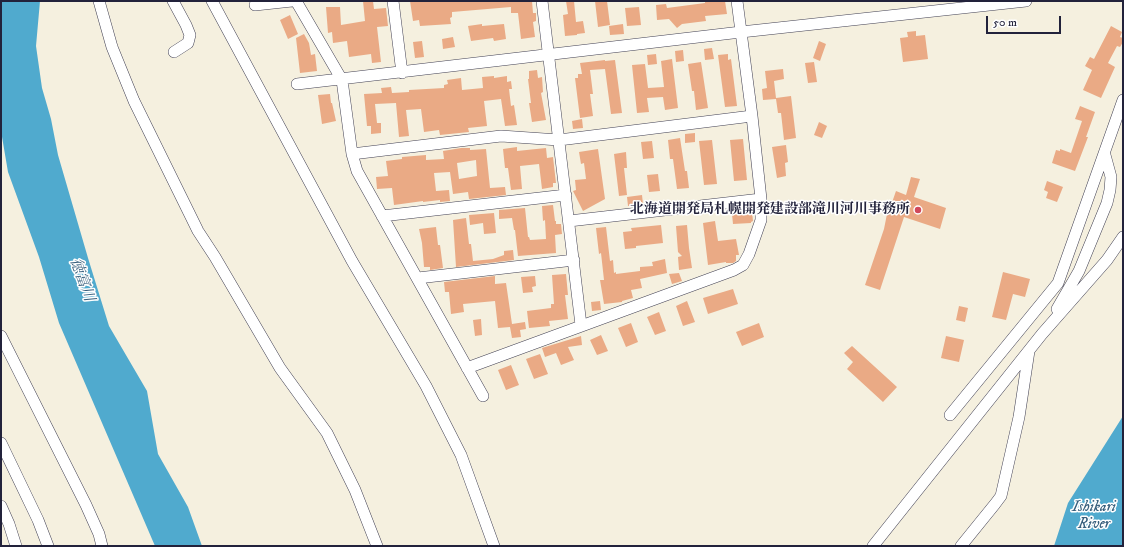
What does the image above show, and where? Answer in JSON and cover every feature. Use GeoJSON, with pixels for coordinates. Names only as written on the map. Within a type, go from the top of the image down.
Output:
{"type":"FeatureCollection","features":[{"type":"Feature","properties":{"kind":"street"},"geometry":{"type":"LineString","coordinates":[[99,1],[112,46],[134,101],[198,231],[215,257],[280,368],[327,433],[355,490],[378,546]]}},
{"type":"Feature","properties":{"kind":"street"},"geometry":{"type":"LineString","coordinates":[[173,1],[190,35],[188,43],[174,52]]}},
{"type":"Feature","properties":{"kind":"street"},"geometry":{"type":"LineString","coordinates":[[212,1],[352,261],[429,393],[461,455],[494,546]]}},
{"type":"Feature","properties":{"kind":"street"},"geometry":{"type":"LineString","coordinates":[[255,5],[292,1]]}},
{"type":"Feature","properties":{"kind":"street"},"geometry":{"type":"LineString","coordinates":[[296,1],[342,80],[352,154],[357,171],[483,396]]}},
{"type":"Feature","properties":{"kind":"street"},"geometry":{"type":"LineString","coordinates":[[393,1],[402,73]]}},
{"type":"Feature","properties":{"kind":"street"},"geometry":{"type":"LineString","coordinates":[[542,1],[581,325]]}},
{"type":"Feature","properties":{"kind":"street"},"geometry":{"type":"LineString","coordinates":[[467,368],[734,270],[743,265],[749,254],[761,220],[752,116],[737,1]]}},
{"type":"Feature","properties":{"kind":"street"},"geometry":{"type":"LineString","coordinates":[[297,84],[402,73],[741,32],[1026,1]]}},
{"type":"Feature","properties":{"kind":"street"},"geometry":{"type":"LineString","coordinates":[[950,415],[1058,283],[1123,100]]}},
{"type":"Feature","properties":{"kind":"street"},"geometry":{"type":"LineString","coordinates":[[352,154],[501,136],[559,140],[752,116]]}},
{"type":"Feature","properties":{"kind":"street"},"geometry":{"type":"LineString","coordinates":[[1042,334],[1079,271],[1107,203],[1111,177],[1105,154]]}},
{"type":"Feature","properties":{"kind":"street"},"geometry":{"type":"LineString","coordinates":[[382,216],[566,195]]}},
{"type":"Feature","properties":{"kind":"street"},"geometry":{"type":"LineString","coordinates":[[569,221],[760,199]]}},
{"type":"Feature","properties":{"kind":"street"},"geometry":{"type":"LineString","coordinates":[[874,546],[1042,334],[1107,260],[1123,237]]}},
{"type":"Feature","properties":{"kind":"street"},"geometry":{"type":"LineString","coordinates":[[418,278],[574,260]]}},
{"type":"Feature","properties":{"kind":"street"},"geometry":{"type":"LineString","coordinates":[[1,336],[86,505],[99,534],[102,546]]}},
{"type":"Feature","properties":{"kind":"street"},"geometry":{"type":"LineString","coordinates":[[961,546],[1001,496],[1018,417],[1029,351]]}},
{"type":"Feature","properties":{"kind":"street"},"geometry":{"type":"LineString","coordinates":[[1,443],[28,499],[48,546]]}},
{"type":"Feature","properties":{"kind":"street"},"geometry":{"type":"LineString","coordinates":[[1,506],[16,546]]}},
{"type":"Feature","properties":{"kind":"water","name":"徳富川"},"geometry":{"type":"Polygon","coordinates":[[[1,1],[40,1],[36,46],[42,88],[51,119],[58,155],[88,258],[109,326],[147,391],[158,454],[188,507],[202,546],[155,546],[59,323],[39,257],[8,172],[1,131],[1,1]]]}},
{"type":"Feature","properties":{"kind":"water","name":"Ishikari River"},"geometry":{"type":"Polygon","coordinates":[[[1123,416],[1123,546],[1054,546],[1068,503],[1123,416]]]}},
{"type":"Feature","properties":{"kind":"building"},"geometry":{"type":"Polygon","coordinates":[[[363,1],[373,1],[374,9],[386,8],[388,26],[377,27],[381,62],[372,63],[371,54],[349,57],[347,41],[333,43],[332,32],[328,33],[326,7],[340,7],[341,25],[365,21],[363,1]]]}},
{"type":"Feature","properties":{"kind":"building"},"geometry":{"type":"Polygon","coordinates":[[[410,1],[532,1],[533,13],[536,13],[536,21],[533,22],[535,37],[521,39],[518,13],[511,13],[511,7],[452,12],[452,17],[450,18],[451,24],[420,26],[419,20],[413,21],[410,1]]]}},
{"type":"Feature","properties":{"kind":"building"},"geometry":{"type":"Polygon","coordinates":[[[566,1],[574,1],[576,22],[583,21],[585,33],[565,36],[563,15],[568,14],[566,1]]]}},
{"type":"Feature","properties":{"kind":"building"},"geometry":{"type":"Polygon","coordinates":[[[595,1],[607,1],[610,25],[598,27],[595,1]]]}},
{"type":"Feature","properties":{"kind":"building"},"geometry":{"type":"Polygon","coordinates":[[[705,1],[725,1],[727,14],[705,16],[706,21],[682,24],[677,28],[669,19],[657,20],[656,5],[666,4],[667,8],[705,3],[705,1]]]}},
{"type":"Feature","properties":{"kind":"building"},"geometry":{"type":"Polygon","coordinates":[[[639,7],[641,25],[627,26],[625,8],[639,7]]]}},
{"type":"Feature","properties":{"kind":"building"},"geometry":{"type":"Polygon","coordinates":[[[290,15],[298,34],[288,39],[280,20],[290,15]]]}},
{"type":"Feature","properties":{"kind":"building"},"geometry":{"type":"Polygon","coordinates":[[[482,24],[482,26],[504,24],[506,39],[494,41],[493,38],[471,41],[468,26],[482,24]]]}},
{"type":"Feature","properties":{"kind":"building"},"geometry":{"type":"Polygon","coordinates":[[[623,24],[624,34],[610,35],[609,26],[623,24]]]}},
{"type":"Feature","properties":{"kind":"building"},"geometry":{"type":"Polygon","coordinates":[[[1111,26],[1122,32],[1120,37],[1123,38],[1123,42],[1120,47],[1117,46],[1108,63],[1115,67],[1101,98],[1083,90],[1092,70],[1085,66],[1090,57],[1094,59],[1111,26]]]}},
{"type":"Feature","properties":{"kind":"building"},"geometry":{"type":"Polygon","coordinates":[[[916,31],[916,36],[925,35],[928,59],[903,62],[900,38],[908,37],[907,32],[916,31]]]}},
{"type":"Feature","properties":{"kind":"building"},"geometry":{"type":"Polygon","coordinates":[[[304,34],[309,43],[311,55],[315,54],[317,71],[300,73],[296,38],[304,34]]]}},
{"type":"Feature","properties":{"kind":"building"},"geometry":{"type":"Polygon","coordinates":[[[453,37],[455,47],[443,49],[442,39],[453,37]]]}},
{"type":"Feature","properties":{"kind":"building"},"geometry":{"type":"Polygon","coordinates":[[[422,41],[424,57],[415,58],[413,42],[422,41]]]}},
{"type":"Feature","properties":{"kind":"building"},"geometry":{"type":"Polygon","coordinates":[[[819,41],[826,44],[820,61],[813,58],[819,41]]]}},
{"type":"Feature","properties":{"kind":"building"},"geometry":{"type":"Polygon","coordinates":[[[712,48],[714,59],[705,60],[704,49],[712,48]]]}},
{"type":"Feature","properties":{"kind":"building"},"geometry":{"type":"Polygon","coordinates":[[[683,50],[684,61],[676,62],[675,51],[683,50]]]}},
{"type":"Feature","properties":{"kind":"building"},"geometry":{"type":"Polygon","coordinates":[[[656,54],[657,64],[648,65],[647,55],[656,54]]]}},
{"type":"Feature","properties":{"kind":"building"},"geometry":{"type":"Polygon","coordinates":[[[728,54],[728,60],[731,59],[737,106],[725,107],[718,55],[728,54]]]}},
{"type":"Feature","properties":{"kind":"building"},"geometry":{"type":"Polygon","coordinates":[[[672,59],[678,108],[665,110],[663,97],[647,98],[649,112],[637,113],[632,65],[645,64],[648,88],[664,87],[661,61],[672,59]]]}},
{"type":"Feature","properties":{"kind":"building"},"geometry":{"type":"Polygon","coordinates":[[[615,60],[622,113],[611,114],[605,69],[590,70],[593,94],[590,94],[593,116],[580,118],[575,78],[578,78],[578,74],[582,74],[580,63],[615,60]]]}},
{"type":"Feature","properties":{"kind":"building"},"geometry":{"type":"Polygon","coordinates":[[[701,62],[708,108],[696,110],[694,91],[692,91],[688,64],[701,62]]]}},
{"type":"Feature","properties":{"kind":"building"},"geometry":{"type":"Polygon","coordinates":[[[814,62],[817,82],[808,83],[805,63],[814,62]]]}},
{"type":"Feature","properties":{"kind":"building"},"geometry":{"type":"Polygon","coordinates":[[[783,69],[784,79],[774,81],[776,98],[791,96],[796,138],[784,140],[781,113],[778,113],[776,99],[763,100],[762,89],[767,88],[765,71],[783,69]]]}},
{"type":"Feature","properties":{"kind":"building"},"geometry":{"type":"Polygon","coordinates":[[[537,70],[538,78],[542,77],[543,92],[541,93],[546,120],[532,122],[529,103],[531,103],[528,79],[529,71],[537,70]]]}},
{"type":"Feature","properties":{"kind":"building"},"geometry":{"type":"Polygon","coordinates":[[[494,76],[494,78],[507,76],[507,82],[511,81],[512,89],[509,89],[511,106],[514,105],[517,125],[505,126],[501,99],[484,101],[487,126],[468,128],[469,132],[440,135],[439,130],[424,132],[421,109],[406,110],[409,136],[399,137],[396,103],[375,104],[377,123],[381,123],[381,133],[371,134],[371,126],[367,126],[364,94],[382,93],[381,88],[391,87],[392,93],[409,92],[409,90],[444,88],[444,85],[448,84],[447,80],[461,78],[462,90],[483,88],[482,77],[494,76]]]}},
{"type":"Feature","properties":{"kind":"building"},"geometry":{"type":"Polygon","coordinates":[[[330,94],[336,121],[322,124],[318,95],[330,94]]]}},
{"type":"Feature","properties":{"kind":"building"},"geometry":{"type":"Polygon","coordinates":[[[1080,106],[1095,112],[1086,137],[1088,137],[1075,171],[1052,163],[1056,150],[1060,151],[1060,149],[1071,153],[1082,121],[1075,119],[1080,106]]]}},
{"type":"Feature","properties":{"kind":"building"},"geometry":{"type":"Polygon","coordinates":[[[582,119],[583,128],[573,129],[572,121],[582,119]]]}},
{"type":"Feature","properties":{"kind":"building"},"geometry":{"type":"Polygon","coordinates":[[[819,122],[827,126],[822,138],[814,135],[819,122]]]}},
{"type":"Feature","properties":{"kind":"building"},"geometry":{"type":"Polygon","coordinates":[[[695,133],[695,142],[685,143],[685,134],[695,133]]]}},
{"type":"Feature","properties":{"kind":"building"},"geometry":{"type":"Polygon","coordinates":[[[680,138],[689,188],[677,189],[673,159],[670,159],[668,140],[680,138]]]}},
{"type":"Feature","properties":{"kind":"building"},"geometry":{"type":"Polygon","coordinates":[[[743,139],[747,180],[734,181],[730,140],[743,139]]]}},
{"type":"Feature","properties":{"kind":"building"},"geometry":{"type":"Polygon","coordinates":[[[712,140],[717,184],[704,185],[699,141],[712,140]]]}},
{"type":"Feature","properties":{"kind":"building"},"geometry":{"type":"Polygon","coordinates":[[[652,141],[654,158],[643,159],[641,142],[652,141]]]}},
{"type":"Feature","properties":{"kind":"building"},"geometry":{"type":"Polygon","coordinates":[[[786,145],[788,162],[785,163],[786,176],[777,178],[772,147],[786,145]]]}},
{"type":"Feature","properties":{"kind":"building"},"geometry":{"type":"Polygon","coordinates":[[[517,147],[517,151],[546,148],[547,158],[553,157],[556,183],[553,183],[553,187],[542,189],[539,164],[520,166],[522,189],[511,190],[508,168],[505,168],[503,149],[517,147]]]}},
{"type":"Feature","properties":{"kind":"building"},"geometry":{"type":"Polygon","coordinates":[[[461,148],[470,148],[470,150],[486,149],[490,188],[505,187],[506,195],[469,199],[468,192],[453,194],[450,172],[434,173],[436,191],[449,190],[450,201],[423,201],[394,205],[392,188],[377,189],[376,177],[388,176],[386,161],[402,159],[402,157],[426,155],[426,160],[444,159],[443,151],[461,148]],[[476,160],[457,163],[459,179],[477,176],[476,160]]]}},
{"type":"Feature","properties":{"kind":"building"},"geometry":{"type":"Polygon","coordinates":[[[598,149],[605,199],[583,211],[573,191],[576,190],[575,180],[586,179],[584,163],[581,164],[579,152],[598,149]]]}},
{"type":"Feature","properties":{"kind":"building"},"geometry":{"type":"Polygon","coordinates":[[[626,152],[627,168],[624,168],[627,195],[619,196],[614,154],[626,152]]]}},
{"type":"Feature","properties":{"kind":"building"},"geometry":{"type":"Polygon","coordinates":[[[658,174],[660,191],[649,192],[647,175],[658,174]]]}},
{"type":"Feature","properties":{"kind":"building"},"geometry":{"type":"Polygon","coordinates":[[[911,177],[920,179],[914,197],[946,208],[940,229],[904,217],[880,290],[865,285],[884,229],[887,214],[896,191],[906,195],[911,177]]]}},
{"type":"Feature","properties":{"kind":"building"},"geometry":{"type":"Polygon","coordinates":[[[1047,181],[1063,187],[1057,202],[1046,198],[1048,192],[1044,190],[1047,181]]]}},
{"type":"Feature","properties":{"kind":"building"},"geometry":{"type":"Polygon","coordinates":[[[642,195],[643,204],[628,206],[627,197],[642,195]]]}},
{"type":"Feature","properties":{"kind":"building"},"geometry":{"type":"Polygon","coordinates":[[[553,205],[555,221],[556,224],[561,224],[562,234],[555,235],[556,253],[518,256],[512,218],[499,219],[499,210],[525,208],[528,237],[530,240],[546,239],[545,220],[543,221],[542,206],[553,205]]]}},
{"type":"Feature","properties":{"kind":"building"},"geometry":{"type":"Polygon","coordinates":[[[752,212],[753,221],[751,223],[733,224],[732,214],[752,212]]]}},
{"type":"Feature","properties":{"kind":"building"},"geometry":{"type":"Polygon","coordinates":[[[494,213],[496,233],[484,234],[483,223],[470,225],[469,215],[494,213]]]}},
{"type":"Feature","properties":{"kind":"building"},"geometry":{"type":"Polygon","coordinates":[[[466,218],[469,244],[471,244],[473,261],[493,259],[504,255],[504,251],[513,250],[514,260],[456,267],[453,220],[466,218]]]}},
{"type":"Feature","properties":{"kind":"building"},"geometry":{"type":"Polygon","coordinates":[[[715,221],[718,241],[736,239],[739,255],[736,255],[736,261],[733,263],[726,262],[708,265],[703,223],[715,221]]]}},
{"type":"Feature","properties":{"kind":"building"},"geometry":{"type":"Polygon","coordinates":[[[661,225],[663,243],[636,246],[636,248],[625,249],[623,232],[632,231],[631,228],[661,225]]]}},
{"type":"Feature","properties":{"kind":"building"},"geometry":{"type":"Polygon","coordinates":[[[687,225],[692,268],[679,270],[678,257],[682,256],[678,252],[676,226],[687,225]]]}},
{"type":"Feature","properties":{"kind":"building"},"geometry":{"type":"Polygon","coordinates":[[[436,227],[443,268],[430,270],[430,267],[424,267],[419,229],[436,227]]]}},
{"type":"Feature","properties":{"kind":"building"},"geometry":{"type":"Polygon","coordinates":[[[606,227],[610,261],[613,260],[614,273],[640,271],[640,267],[653,266],[652,262],[665,259],[667,273],[640,279],[642,288],[631,290],[633,298],[622,302],[604,304],[600,280],[604,280],[596,228],[606,227]]]}},
{"type":"Feature","properties":{"kind":"building"},"geometry":{"type":"Polygon","coordinates":[[[1003,272],[1030,279],[1025,297],[1013,294],[1006,320],[992,317],[1003,272]]]}},
{"type":"Feature","properties":{"kind":"building"},"geometry":{"type":"Polygon","coordinates":[[[679,273],[682,281],[672,284],[669,274],[679,273]]]}},
{"type":"Feature","properties":{"kind":"building"},"geometry":{"type":"Polygon","coordinates":[[[566,274],[568,295],[565,295],[568,319],[549,321],[550,326],[529,328],[527,311],[551,308],[551,304],[554,304],[552,275],[566,274]]]}},
{"type":"Feature","properties":{"kind":"building"},"geometry":{"type":"Polygon","coordinates":[[[495,276],[495,284],[506,283],[512,324],[525,322],[526,329],[520,330],[521,337],[512,338],[510,327],[498,328],[495,301],[463,304],[464,312],[451,314],[449,292],[445,292],[444,282],[495,276]]]}},
{"type":"Feature","properties":{"kind":"building"},"geometry":{"type":"Polygon","coordinates":[[[535,276],[536,286],[532,287],[533,292],[523,293],[521,277],[535,276]]]}},
{"type":"Feature","properties":{"kind":"building"},"geometry":{"type":"Polygon","coordinates":[[[733,289],[738,304],[708,314],[703,298],[733,289]]]}},
{"type":"Feature","properties":{"kind":"building"},"geometry":{"type":"Polygon","coordinates":[[[600,301],[601,310],[592,311],[591,302],[600,301]]]}},
{"type":"Feature","properties":{"kind":"building"},"geometry":{"type":"Polygon","coordinates":[[[687,301],[695,322],[683,326],[676,306],[687,301]]]}},
{"type":"Feature","properties":{"kind":"building"},"geometry":{"type":"Polygon","coordinates":[[[959,306],[968,308],[965,322],[956,320],[959,306]]]}},
{"type":"Feature","properties":{"kind":"building"},"geometry":{"type":"Polygon","coordinates":[[[659,312],[666,331],[655,335],[647,317],[659,312]]]}},
{"type":"Feature","properties":{"kind":"building"},"geometry":{"type":"Polygon","coordinates":[[[481,319],[482,335],[475,336],[473,320],[481,319]]]}},
{"type":"Feature","properties":{"kind":"building"},"geometry":{"type":"Polygon","coordinates":[[[631,323],[638,342],[626,347],[618,328],[631,323]]]}},
{"type":"Feature","properties":{"kind":"building"},"geometry":{"type":"Polygon","coordinates":[[[759,323],[764,337],[742,346],[736,332],[759,323]]]}},
{"type":"Feature","properties":{"kind":"building"},"geometry":{"type":"Polygon","coordinates":[[[601,335],[608,351],[597,355],[590,340],[601,335]]]}},
{"type":"Feature","properties":{"kind":"building"},"geometry":{"type":"Polygon","coordinates":[[[581,336],[582,345],[568,347],[574,360],[561,365],[556,353],[545,357],[542,348],[581,336]]]}},
{"type":"Feature","properties":{"kind":"building"},"geometry":{"type":"Polygon","coordinates":[[[946,336],[964,340],[959,362],[941,358],[946,336]]]}},
{"type":"Feature","properties":{"kind":"building"},"geometry":{"type":"Polygon","coordinates":[[[852,346],[897,387],[883,402],[847,369],[853,362],[844,353],[852,346]]]}},
{"type":"Feature","properties":{"kind":"building"},"geometry":{"type":"Polygon","coordinates":[[[540,354],[548,374],[534,379],[526,359],[540,354]]]}},
{"type":"Feature","properties":{"kind":"building"},"geometry":{"type":"Polygon","coordinates":[[[511,365],[519,385],[506,390],[498,370],[511,365]]]}},
{"type":"Feature","properties":{"kind":"place","name":"北海道開発局札幌開発建設部滝川河川事務所"},"geometry":{"type":"Point","coordinates":[918,210]}}]}
